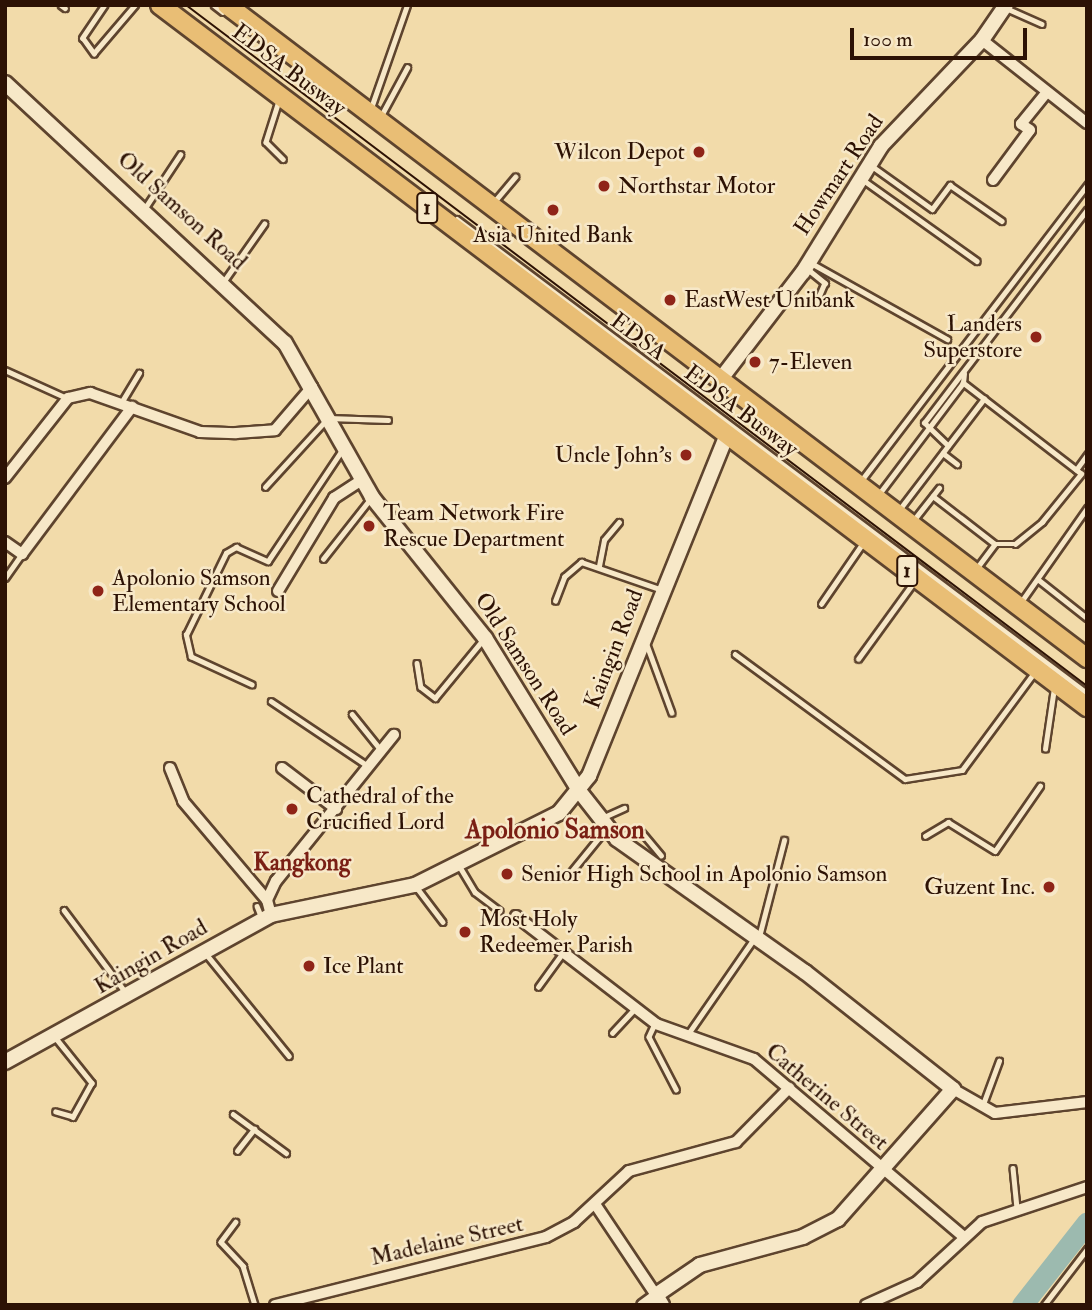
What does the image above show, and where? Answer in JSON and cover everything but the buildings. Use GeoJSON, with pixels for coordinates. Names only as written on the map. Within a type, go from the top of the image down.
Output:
{"type":"FeatureCollection","features":[{"type":"Feature","properties":{"kind":"highway","name":"EDSA"},"geometry":{"type":"LineString","coordinates":[[160,5],[1087,708]]}},
{"type":"Feature","properties":{"kind":"highway","name":"EDSA"},"geometry":{"type":"LineString","coordinates":[[227,5],[1087,657]]}},
{"type":"Feature","properties":{"kind":"street","name":"Howmart Road"},"geometry":{"type":"LineString","coordinates":[[720,380],[807,265],[869,164],[982,40],[1003,6]]}},
{"type":"Feature","properties":{"kind":"street"},"geometry":{"type":"LineString","coordinates":[[982,40],[1087,123]]}},
{"type":"Feature","properties":{"kind":"street","name":"Old Samson Road"},"geometry":{"type":"LineString","coordinates":[[5,83],[268,322],[313,386],[342,450],[372,497],[485,638],[580,792],[608,829],[953,1088]]}},
{"type":"Feature","properties":{"kind":"street"},"geometry":{"type":"LineString","coordinates":[[993,180],[1030,131],[1021,124],[1047,92]]}},
{"type":"Feature","properties":{"kind":"street"},"geometry":{"type":"LineString","coordinates":[[5,478],[68,398],[90,393],[200,432],[275,430],[313,386]]}},
{"type":"Feature","properties":{"kind":"street"},"geometry":{"type":"LineString","coordinates":[[5,542],[22,554],[132,407]]}},
{"type":"Feature","properties":{"kind":"street","name":"Kaingin Road"},"geometry":{"type":"LineString","coordinates":[[5,1062],[53,1035],[128,999],[264,914],[415,885],[460,867],[537,828],[580,792],[727,435]]}},
{"type":"Feature","properties":{"kind":"street"},"geometry":{"type":"LineString","coordinates":[[278,590],[334,498],[362,480]]}},
{"type":"Feature","properties":{"kind":"street"},"geometry":{"type":"LineString","coordinates":[[264,914],[267,900],[394,735]]}},
{"type":"Feature","properties":{"kind":"street"},"geometry":{"type":"LineString","coordinates":[[170,768],[183,801],[267,900]]}},
{"type":"Feature","properties":{"kind":"street"},"geometry":{"type":"LineString","coordinates":[[282,768],[335,809]]}},
{"type":"Feature","properties":{"kind":"street","name":"Catherine Street"},"geometry":{"type":"LineString","coordinates":[[516,916],[656,1024],[754,1059],[964,1237]]}},
{"type":"Feature","properties":{"kind":"street","name":"Madelaine Street"},"geometry":{"type":"LineString","coordinates":[[275,1305],[546,1237],[595,1204],[629,1171],[736,1142],[789,1088]]}},
{"type":"Feature","properties":{"kind":"street"},"geometry":{"type":"LineString","coordinates":[[642,1305],[659,1300],[700,1265],[820,1230],[854,1206],[953,1088],[981,1108],[1008,1113],[1087,1102]]}},
{"type":"Feature","properties":{"kind":"street"},"geometry":{"type":"LineString","coordinates":[[866,1305],[917,1282],[964,1237],[1017,1208],[1087,1186]]}},
{"type":"Feature","properties":{"kind":"street"},"geometry":{"type":"LineString","coordinates":[[595,1204],[659,1300]]}},
{"type":"Feature","properties":{"kind":"lane"},"geometry":{"type":"LineString","coordinates":[[105,5],[83,38],[94,53],[135,5]]}},
{"type":"Feature","properties":{"kind":"lane","name":"EDSA Busway"},"geometry":{"type":"LineString","coordinates":[[174,5],[1087,693]]}},
{"type":"Feature","properties":{"kind":"lane","name":"EDSA Busway"},"geometry":{"type":"LineString","coordinates":[[214,5],[1087,665]]}},
{"type":"Feature","properties":{"kind":"lane"},"geometry":{"type":"LineString","coordinates":[[375,116],[407,5]]}},
{"type":"Feature","properties":{"kind":"lane"},"geometry":{"type":"LineString","coordinates":[[1003,6],[1042,23]]}},
{"type":"Feature","properties":{"kind":"lane"},"geometry":{"type":"LineString","coordinates":[[375,116],[407,68]]}},
{"type":"Feature","properties":{"kind":"lane"},"geometry":{"type":"LineString","coordinates":[[281,97],[266,142],[283,159]]}},
{"type":"Feature","properties":{"kind":"lane"},"geometry":{"type":"LineString","coordinates":[[145,208],[180,155]]}},
{"type":"Feature","properties":{"kind":"lane"},"geometry":{"type":"LineString","coordinates":[[869,164],[932,209],[950,185],[1002,221]]}},
{"type":"Feature","properties":{"kind":"lane"},"geometry":{"type":"LineString","coordinates":[[492,206],[515,177]]}},
{"type":"Feature","properties":{"kind":"lane"},"geometry":{"type":"LineString","coordinates":[[861,178],[978,261]]}},
{"type":"Feature","properties":{"kind":"lane"},"geometry":{"type":"LineString","coordinates":[[859,485],[1087,185]]}},
{"type":"Feature","properties":{"kind":"lane"},"geometry":{"type":"LineString","coordinates":[[948,446],[927,430],[925,423],[1087,210]]}},
{"type":"Feature","properties":{"kind":"lane"},"geometry":{"type":"LineString","coordinates":[[224,281],[264,224]]}},
{"type":"Feature","properties":{"kind":"lane"},"geometry":{"type":"LineString","coordinates":[[807,265],[825,283],[816,304]]}},
{"type":"Feature","properties":{"kind":"lane"},"geometry":{"type":"LineString","coordinates":[[807,265],[947,339]]}},
{"type":"Feature","properties":{"kind":"lane"},"geometry":{"type":"LineString","coordinates":[[5,370],[68,398]]}},
{"type":"Feature","properties":{"kind":"lane"},"geometry":{"type":"LineString","coordinates":[[876,498],[963,383],[964,372]]}},
{"type":"Feature","properties":{"kind":"lane"},"geometry":{"type":"LineString","coordinates":[[121,403],[139,373]]}},
{"type":"Feature","properties":{"kind":"lane"},"geometry":{"type":"LineString","coordinates":[[933,496],[995,544],[1020,542],[1032,533],[1081,474],[963,383]]}},
{"type":"Feature","properties":{"kind":"lane"},"geometry":{"type":"LineString","coordinates":[[904,519],[943,453],[984,399]]}},
{"type":"Feature","properties":{"kind":"lane"},"geometry":{"type":"LineString","coordinates":[[265,486],[328,418],[388,420]]}},
{"type":"Feature","properties":{"kind":"lane"},"geometry":{"type":"LineString","coordinates":[[252,685],[191,657],[186,635],[226,553],[236,547],[268,561],[342,450]]}},
{"type":"Feature","properties":{"kind":"lane"},"geometry":{"type":"LineString","coordinates":[[943,453],[957,464]]}},
{"type":"Feature","properties":{"kind":"lane"},"geometry":{"type":"LineString","coordinates":[[1076,470],[1087,455]]}},
{"type":"Feature","properties":{"kind":"lane"},"geometry":{"type":"LineString","coordinates":[[904,519],[939,488]]}},
{"type":"Feature","properties":{"kind":"lane"},"geometry":{"type":"LineString","coordinates":[[323,559],[372,497]]}},
{"type":"Feature","properties":{"kind":"lane"},"geometry":{"type":"LineString","coordinates":[[1018,606],[1039,580],[1087,508]]}},
{"type":"Feature","properties":{"kind":"lane"},"geometry":{"type":"LineString","coordinates":[[598,566],[604,540],[619,522]]}},
{"type":"Feature","properties":{"kind":"lane"},"geometry":{"type":"LineString","coordinates":[[821,604],[866,540]]}},
{"type":"Feature","properties":{"kind":"lane"},"geometry":{"type":"LineString","coordinates":[[974,572],[995,544]]}},
{"type":"Feature","properties":{"kind":"lane"},"geometry":{"type":"LineString","coordinates":[[5,578],[22,554]]}},
{"type":"Feature","properties":{"kind":"lane"},"geometry":{"type":"LineString","coordinates":[[555,601],[564,577],[581,562],[662,590]]}},
{"type":"Feature","properties":{"kind":"lane"},"geometry":{"type":"LineString","coordinates":[[858,659],[917,579]]}},
{"type":"Feature","properties":{"kind":"lane"},"geometry":{"type":"LineString","coordinates":[[1039,580],[1087,618]]}},
{"type":"Feature","properties":{"kind":"lane"},"geometry":{"type":"LineString","coordinates":[[417,663],[421,687],[437,697],[485,638]]}},
{"type":"Feature","properties":{"kind":"lane"},"geometry":{"type":"LineString","coordinates":[[645,638],[672,713]]}},
{"type":"Feature","properties":{"kind":"lane"},"geometry":{"type":"LineString","coordinates":[[735,654],[905,779],[962,770],[1037,670]]}},
{"type":"Feature","properties":{"kind":"lane"},"geometry":{"type":"LineString","coordinates":[[1045,749],[1055,684]]}},
{"type":"Feature","properties":{"kind":"lane"},"geometry":{"type":"LineString","coordinates":[[271,701],[369,767]]}},
{"type":"Feature","properties":{"kind":"lane"},"geometry":{"type":"LineString","coordinates":[[352,713],[382,750]]}},
{"type":"Feature","properties":{"kind":"lane"},"geometry":{"type":"LineString","coordinates":[[925,836],[948,822],[991,853],[1040,786]]}},
{"type":"Feature","properties":{"kind":"lane"},"geometry":{"type":"LineString","coordinates":[[571,872],[624,808]]}},
{"type":"Feature","properties":{"kind":"lane"},"geometry":{"type":"LineString","coordinates":[[608,829],[640,830],[660,855]]}},
{"type":"Feature","properties":{"kind":"lane"},"geometry":{"type":"LineString","coordinates":[[688,1034],[755,940],[784,840]]}},
{"type":"Feature","properties":{"kind":"lane"},"geometry":{"type":"LineString","coordinates":[[460,867],[475,892],[499,911]]}},
{"type":"Feature","properties":{"kind":"lane"},"geometry":{"type":"LineString","coordinates":[[415,885],[443,922]]}},
{"type":"Feature","properties":{"kind":"lane"},"geometry":{"type":"LineString","coordinates":[[64,909],[128,999]]}},
{"type":"Feature","properties":{"kind":"lane"},"geometry":{"type":"LineString","coordinates":[[204,952],[289,1056]]}},
{"type":"Feature","properties":{"kind":"lane"},"geometry":{"type":"LineString","coordinates":[[538,987],[562,954]]}},
{"type":"Feature","properties":{"kind":"lane"},"geometry":{"type":"LineString","coordinates":[[612,1033],[635,1009]]}},
{"type":"Feature","properties":{"kind":"lane"},"geometry":{"type":"LineString","coordinates":[[656,1024],[649,1037],[676,1089]]}},
{"type":"Feature","properties":{"kind":"lane"},"geometry":{"type":"LineString","coordinates":[[53,1035],[92,1083],[73,1117],[57,1112]]}},
{"type":"Feature","properties":{"kind":"lane"},"geometry":{"type":"LineString","coordinates":[[981,1108],[999,1061]]}},
{"type":"Feature","properties":{"kind":"lane"},"geometry":{"type":"LineString","coordinates":[[233,1114],[286,1153]]}},
{"type":"Feature","properties":{"kind":"lane"},"geometry":{"type":"LineString","coordinates":[[237,1151],[254,1129]]}},
{"type":"Feature","properties":{"kind":"lane"},"geometry":{"type":"LineString","coordinates":[[1013,1168],[1017,1208]]}},
{"type":"Feature","properties":{"kind":"lane"},"geometry":{"type":"LineString","coordinates":[[236,1222],[221,1242],[243,1266],[255,1305]]}},
{"type":"Feature","properties":{"kind":"lane"},"geometry":{"type":"LineString","coordinates":[[1044,1305],[1087,1249]]}},
{"type":"Feature","properties":{"kind":"waterway"},"geometry":{"type":"LineString","coordinates":[[1022,1305],[1087,1222]]}},
{"type":"Feature","properties":{"kind":"tram line"},"geometry":{"type":"LineString","coordinates":[[186,5],[1087,686]]}},
{"type":"Feature","properties":{"kind":"place","name":"Wilcon Depot"},"geometry":{"type":"Point","coordinates":[699,152]}},
{"type":"Feature","properties":{"kind":"place","name":"Northstar Motor"},"geometry":{"type":"Point","coordinates":[604,186]}},
{"type":"Feature","properties":{"kind":"place","name":"Asia United Bank"},"geometry":{"type":"Point","coordinates":[553,210]}},
{"type":"Feature","properties":{"kind":"place","name":"EastWest Unibank"},"geometry":{"type":"Point","coordinates":[670,300]}},
{"type":"Feature","properties":{"kind":"place","name":"Landers Superstore"},"geometry":{"type":"Point","coordinates":[1036,337]}},
{"type":"Feature","properties":{"kind":"place","name":"7-Eleven"},"geometry":{"type":"Point","coordinates":[755,362]}},
{"type":"Feature","properties":{"kind":"place","name":"Uncle John's"},"geometry":{"type":"Point","coordinates":[686,455]}},
{"type":"Feature","properties":{"kind":"place","name":"Team Network Fire Rescue Department"},"geometry":{"type":"Point","coordinates":[369,526]}},
{"type":"Feature","properties":{"kind":"place","name":"Apolonio Samson Elementary School"},"geometry":{"type":"Point","coordinates":[98,591]}},
{"type":"Feature","properties":{"kind":"place","name":"Cathedral of the Crucified Lord"},"geometry":{"type":"Point","coordinates":[292,809]}},
{"type":"Feature","properties":{"kind":"place","name":"Senior High School in Apolonio Samson"},"geometry":{"type":"Point","coordinates":[507,874]}},
{"type":"Feature","properties":{"kind":"place","name":"Guzent Inc."},"geometry":{"type":"Point","coordinates":[1049,887]}},
{"type":"Feature","properties":{"kind":"place","name":"Most Holy Redeemer Parish"},"geometry":{"type":"Point","coordinates":[465,932]}},
{"type":"Feature","properties":{"kind":"place","name":"Ice Plant"},"geometry":{"type":"Point","coordinates":[309,966]}},
{"type":"Feature","properties":{"kind":"district","name":"Apolonio Samson"},"geometry":{"type":"Point","coordinates":[555,831]}},
{"type":"Feature","properties":{"kind":"district","name":"Kangkong"},"geometry":{"type":"Point","coordinates":[302,863]}}]}
